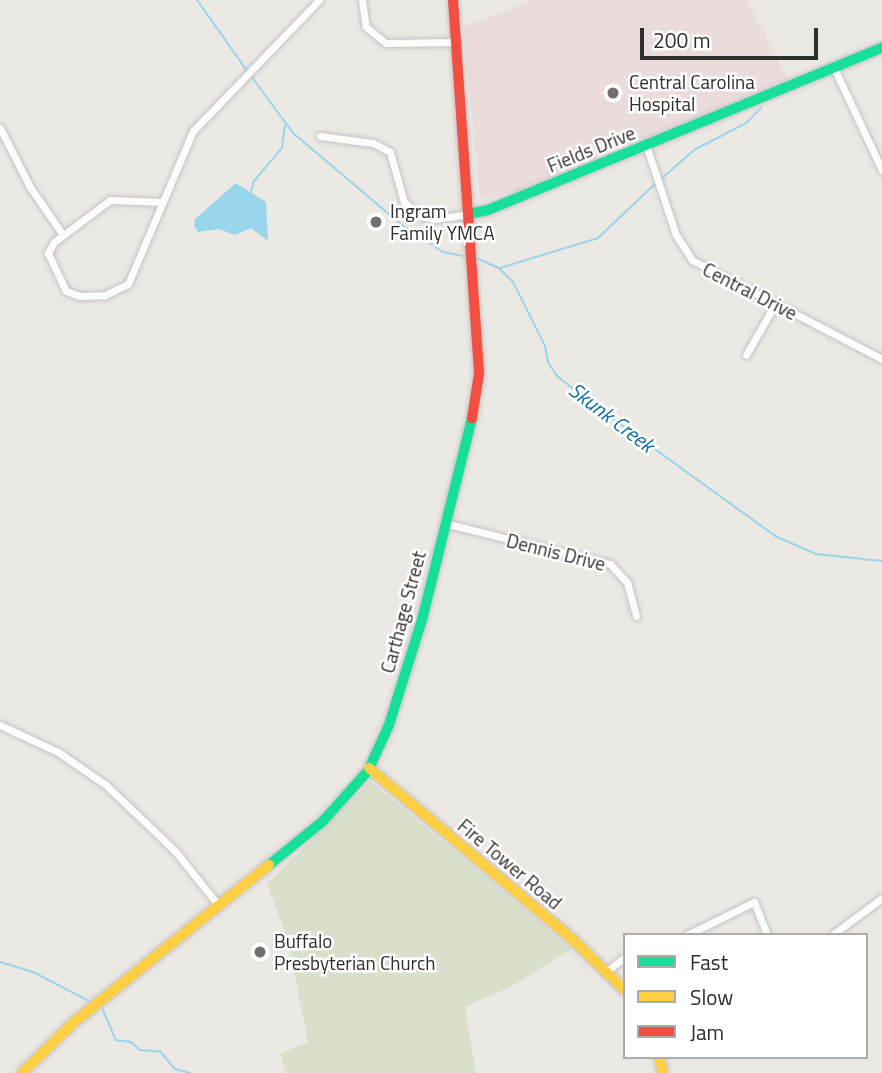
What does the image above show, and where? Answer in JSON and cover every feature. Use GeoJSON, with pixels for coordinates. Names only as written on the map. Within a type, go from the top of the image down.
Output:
{"type":"FeatureCollection","features":[{"type":"Feature","properties":{"kind":"main road","name":"Carthage Street"},"geometry":{"type":"LineString","coordinates":[[22,1073],[71,1024],[323,821],[369,768],[413,655],[472,419],[479,374],[453,0]]}},
{"type":"Feature","properties":{"kind":"main road","name":"Fields Drive"},"geometry":{"type":"LineString","coordinates":[[468,214],[646,145],[882,48]]}},
{"type":"Feature","properties":{"kind":"main road","name":"Fire Tower Road"},"geometry":{"type":"LineString","coordinates":[[369,768],[607,971],[623,988]]}},
{"type":"Feature","properties":{"kind":"street"},"geometry":{"type":"LineString","coordinates":[[163,202],[110,200],[63,235],[48,253],[66,291],[80,296],[115,292],[128,284],[203,117],[319,0]]}},
{"type":"Feature","properties":{"kind":"street"},"geometry":{"type":"LineString","coordinates":[[362,0],[366,27],[386,43],[456,42]]}},
{"type":"Feature","properties":{"kind":"street"},"geometry":{"type":"LineString","coordinates":[[834,68],[882,170]]}},
{"type":"Feature","properties":{"kind":"street"},"geometry":{"type":"LineString","coordinates":[[0,128],[30,187],[63,235]]}},
{"type":"Feature","properties":{"kind":"street"},"geometry":{"type":"LineString","coordinates":[[320,135],[373,143],[390,152],[404,202],[420,216],[434,219],[468,214]]}},
{"type":"Feature","properties":{"kind":"street","name":"Central Drive"},"geometry":{"type":"LineString","coordinates":[[646,145],[676,235],[687,254],[707,271],[882,359]]}},
{"type":"Feature","properties":{"kind":"street"},"geometry":{"type":"LineString","coordinates":[[747,355],[775,304]]}},
{"type":"Feature","properties":{"kind":"street","name":"Dennis Drive"},"geometry":{"type":"LineString","coordinates":[[444,523],[610,564],[624,574],[636,616]]}},
{"type":"Feature","properties":{"kind":"street"},"geometry":{"type":"LineString","coordinates":[[0,725],[58,752],[106,785],[169,843],[219,906]]}},
{"type":"Feature","properties":{"kind":"street"},"geometry":{"type":"LineString","coordinates":[[835,933],[882,898]]}},
{"type":"Feature","properties":{"kind":"street"},"geometry":{"type":"LineString","coordinates":[[691,933],[754,902],[766,933]]}},
{"type":"Feature","properties":{"kind":"street"},"geometry":{"type":"LineString","coordinates":[[607,971],[623,959]]}},
{"type":"Feature","properties":{"kind":"shaded area","name":"Central Carolina Hospital"},"geometry":{"type":"Polygon","coordinates":[[[534,0],[747,0],[788,80],[524,189],[480,199],[463,27],[534,0]]]}},
{"type":"Feature","properties":{"kind":"green space"},"geometry":{"type":"Polygon","coordinates":[[[370,781],[572,949],[512,986],[465,1007],[476,1073],[286,1073],[280,1054],[308,1042],[287,937],[267,884],[370,781]]]}},
{"type":"Feature","properties":{"kind":"water"},"geometry":{"type":"Polygon","coordinates":[[[236,183],[266,202],[268,241],[251,228],[235,235],[219,229],[198,232],[194,226],[195,219],[236,183]]]}},
{"type":"Feature","properties":{"kind":"waterway","name":"Skunk Creek"},"geometry":{"type":"LineString","coordinates":[[197,0],[248,72]]}},
{"type":"Feature","properties":{"kind":"waterway","name":"Skunk Creek"},"geometry":{"type":"LineString","coordinates":[[251,76],[293,133],[402,225],[443,252],[468,257]]}},
{"type":"Feature","properties":{"kind":"waterway"},"geometry":{"type":"LineString","coordinates":[[660,180],[694,150],[746,123],[761,108]]}},
{"type":"Feature","properties":{"kind":"waterway"},"geometry":{"type":"LineString","coordinates":[[251,192],[254,181],[282,148],[285,125]]}},
{"type":"Feature","properties":{"kind":"waterway"},"geometry":{"type":"LineString","coordinates":[[500,268],[598,238],[656,183]]}},
{"type":"Feature","properties":{"kind":"waterway","name":"Skunk Creek"},"geometry":{"type":"LineString","coordinates":[[474,257],[499,268],[513,282],[545,346],[548,362],[556,375],[584,398],[775,536],[816,554],[882,561]]}},
{"type":"Feature","properties":{"kind":"waterway"},"geometry":{"type":"LineString","coordinates":[[0,962],[35,973],[89,1001]]}},
{"type":"Feature","properties":{"kind":"waterway"},"geometry":{"type":"LineString","coordinates":[[103,1010],[116,1040],[131,1042],[140,1050],[161,1052],[175,1069],[190,1073]]}},
{"type":"Feature","properties":{"kind":"traffic: fast"},"geometry":{"type":"LineString","coordinates":[[468,214],[488,210],[882,48]]}},
{"type":"Feature","properties":{"kind":"traffic: fast"},"geometry":{"type":"LineString","coordinates":[[269,865],[323,821],[368,771],[389,725],[422,620],[472,418]]}},
{"type":"Feature","properties":{"kind":"traffic: slow"},"geometry":{"type":"LineString","coordinates":[[369,768],[572,939],[623,988]]}},
{"type":"Feature","properties":{"kind":"traffic: slow"},"geometry":{"type":"LineString","coordinates":[[22,1073],[73,1023],[269,865]]}},
{"type":"Feature","properties":{"kind":"traffic: slow"},"geometry":{"type":"LineString","coordinates":[[660,1059],[663,1073]]}},
{"type":"Feature","properties":{"kind":"traffic: jam"},"geometry":{"type":"LineString","coordinates":[[453,0],[479,374],[472,418]]}},
{"type":"Feature","properties":{"kind":"place","name":"Central Carolina Hospital"},"geometry":{"type":"Point","coordinates":[613,93]}},
{"type":"Feature","properties":{"kind":"place","name":"Ingram Family YMCA"},"geometry":{"type":"Point","coordinates":[376,222]}},
{"type":"Feature","properties":{"kind":"place","name":"Buffalo Presbyterian Church"},"geometry":{"type":"Point","coordinates":[260,952]}}]}
